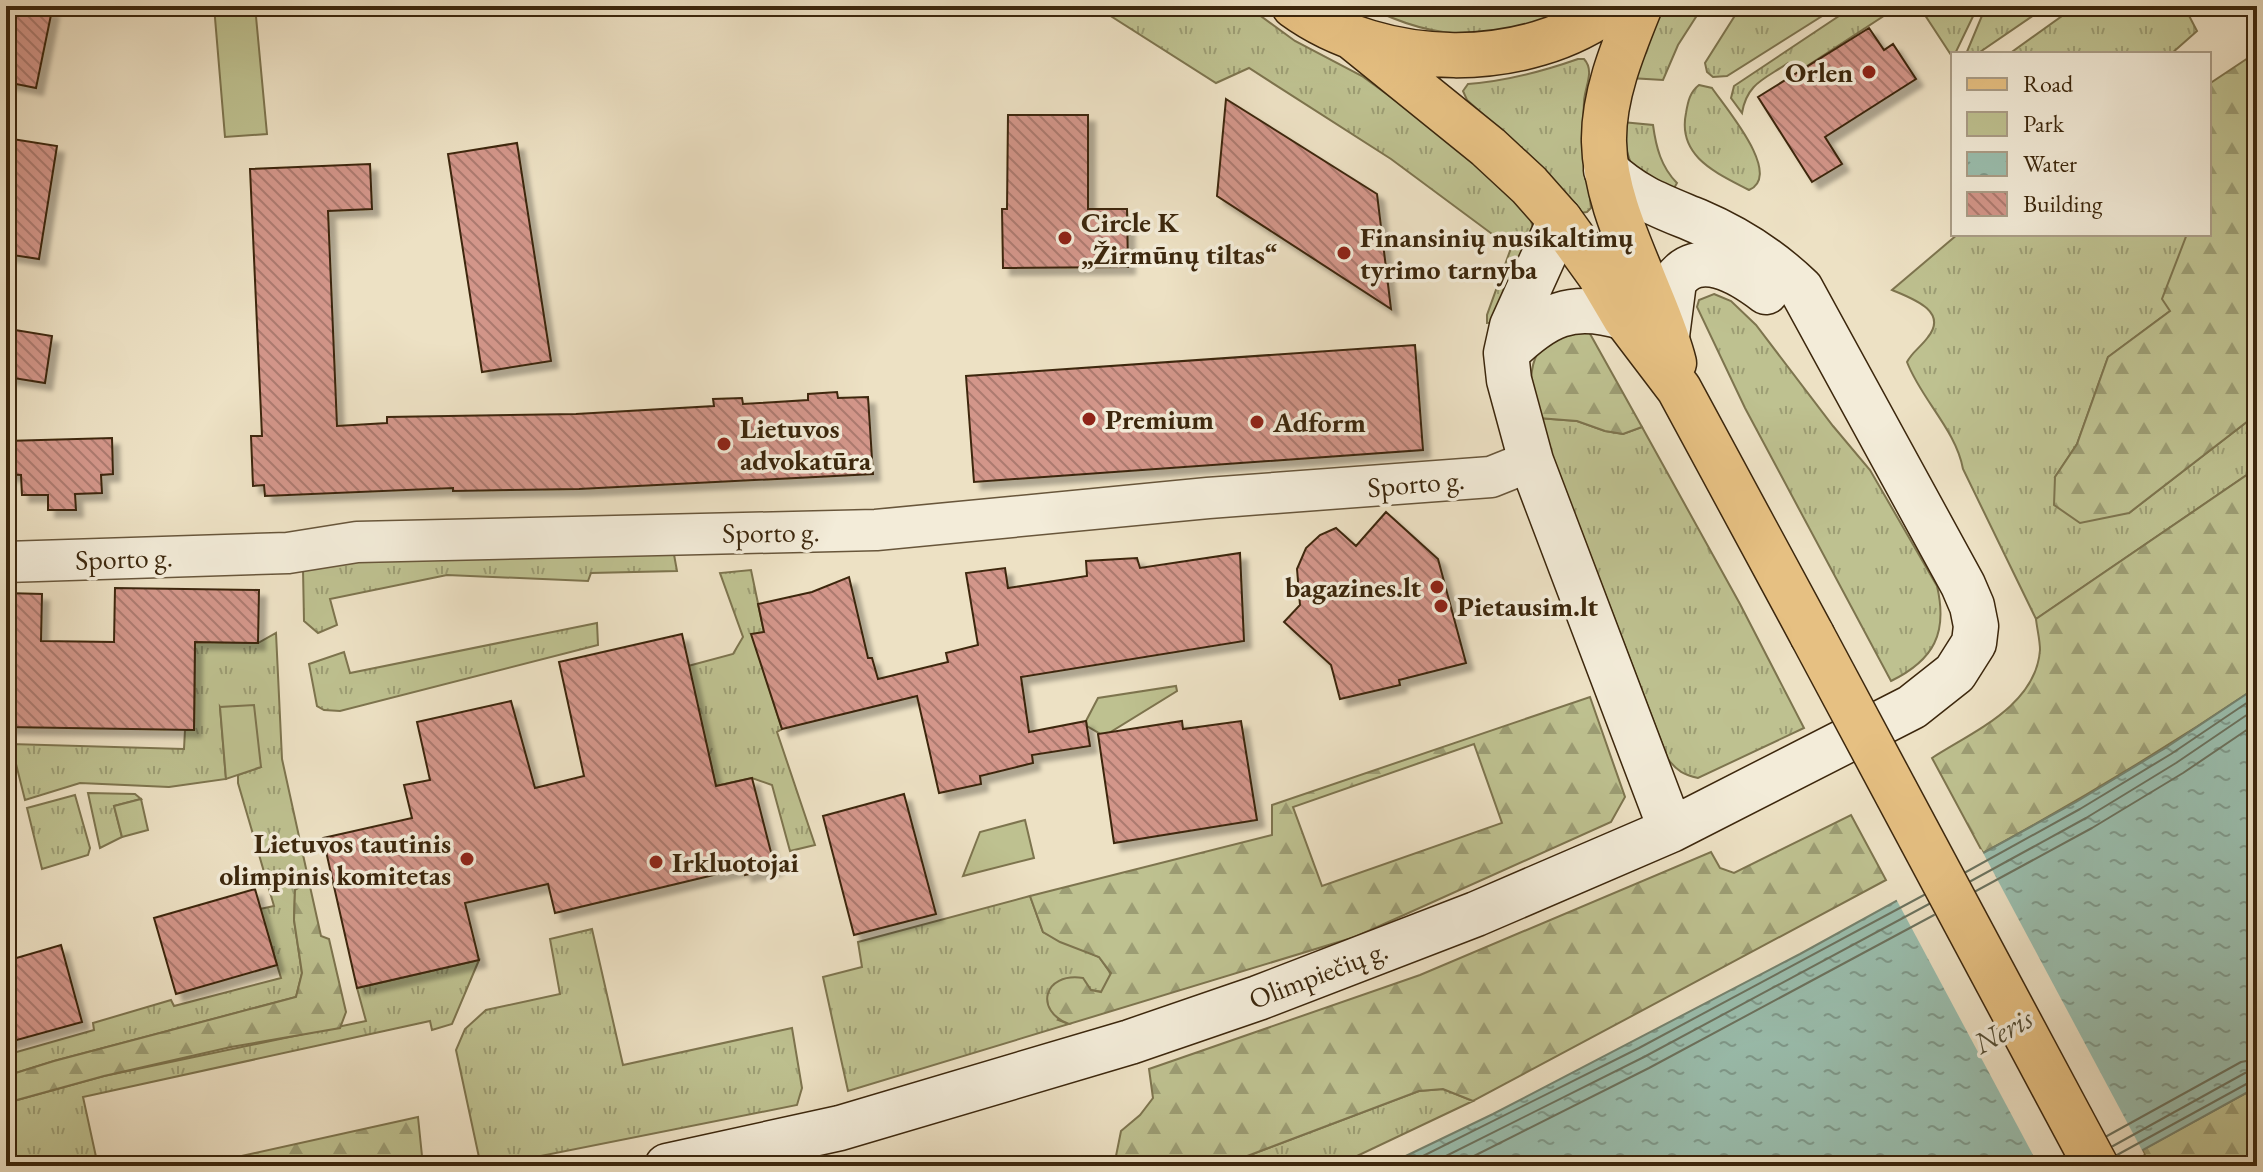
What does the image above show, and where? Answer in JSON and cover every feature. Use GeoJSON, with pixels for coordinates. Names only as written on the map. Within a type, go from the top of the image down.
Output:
{"type":"FeatureCollection","features":[{"type":"Feature","properties":{"kind":"main road"},"geometry":{"type":"LineString","coordinates":[[1294,6],[1352,37],[1404,52],[1457,56],[1511,50],[1563,34],[1614,6]]}},
{"type":"Feature","properties":{"kind":"main road"},"geometry":{"type":"LineString","coordinates":[[1640,6],[1625,43],[1608,104],[1604,139],[1606,170],[1621,222],[1667,336],[1679,389]]}},
{"type":"Feature","properties":{"kind":"main road"},"geometry":{"type":"LineString","coordinates":[[1352,37],[1488,147],[1529,185],[1560,220],[1599,274],[1625,318],[1679,389],[2096,1166]]}},
{"type":"Feature","properties":{"kind":"street"},"geometry":{"type":"LineString","coordinates":[[1606,170],[1627,189],[1650,203],[1720,232],[1779,268],[1801,289],[1832,351]]}},
{"type":"Feature","properties":{"kind":"street"},"geometry":{"type":"LineString","coordinates":[[1560,220],[1512,326],[1506,353],[1509,380],[1531,461],[1671,830]]}},
{"type":"Feature","properties":{"kind":"street"},"geometry":{"type":"LineString","coordinates":[[1667,336],[1672,290],[1679,275],[1692,265],[1716,264],[1736,272],[1772,296],[1832,351]]}},
{"type":"Feature","properties":{"kind":"street"},"geometry":{"type":"LineString","coordinates":[[1506,353],[1550,318],[1582,309],[1625,318]]}},
{"type":"Feature","properties":{"kind":"street","name":"Olimpiečių g."},"geometry":{"type":"LineString","coordinates":[[667,1166],[840,1128],[1130,1042],[1258,998],[1476,914],[1671,830],[1912,707],[1955,673],[1974,643],[1976,626],[1972,606],[1911,487],[1832,351]]}},
{"type":"Feature","properties":{"kind":"street","name":"Sporto g."},"geometry":{"type":"LineString","coordinates":[[6,562],[288,553],[357,542],[889,529],[1208,498],[1491,477],[1531,461]]}},
{"type":"Feature","properties":{"kind":"green space"},"geometry":{"type":"Polygon","coordinates":[[[214,6],[255,6],[267,134],[225,137],[214,6]]]}},
{"type":"Feature","properties":{"kind":"green space"},"geometry":{"type":"Polygon","coordinates":[[[1095,6],[1247,6],[1295,41],[1362,76],[1459,147],[1529,214],[1533,228],[1500,322],[1487,323],[1487,315],[1511,248],[1391,159],[1249,68],[1216,83],[1095,6]]]}},
{"type":"Feature","properties":{"kind":"green space"},"geometry":{"type":"Polygon","coordinates":[[[1367,6],[1578,6],[1526,28],[1472,34],[1446,33],[1419,27],[1367,6]]]}},
{"type":"Feature","properties":{"kind":"green space"},"geometry":{"type":"Polygon","coordinates":[[[1664,6],[1703,6],[1678,45],[1663,80],[1630,78],[1655,19],[1664,6]]]}},
{"type":"Feature","properties":{"kind":"green space"},"geometry":{"type":"Polygon","coordinates":[[[1741,6],[1838,6],[1727,76],[1713,77],[1707,72],[1705,63],[1741,6]]]}},
{"type":"Feature","properties":{"kind":"green space"},"geometry":{"type":"Polygon","coordinates":[[[1854,6],[1899,6],[1807,66],[1788,63],[1765,78],[1748,95],[1742,113],[1731,98],[1734,86],[1854,6]]]}},
{"type":"Feature","properties":{"kind":"green space"},"geometry":{"type":"Polygon","coordinates":[[[1919,6],[1978,6],[1956,52],[1951,52],[1951,55],[1919,6]]]}},
{"type":"Feature","properties":{"kind":"green space"},"geometry":{"type":"Polygon","coordinates":[[[1986,6],[2047,6],[1980,52],[1967,52],[1986,6]]]}},
{"type":"Feature","properties":{"kind":"green space"},"geometry":{"type":"Polygon","coordinates":[[[2076,6],[2184,6],[2197,31],[2173,52],[2012,52],[2076,6]]]}},
{"type":"Feature","properties":{"kind":"green space"},"geometry":{"type":"Polygon","coordinates":[[[2257,52],[2257,414],[2129,513],[2080,523],[2054,505],[2055,477],[2077,444],[2108,357],[2170,311],[2162,299],[2186,236],[2211,236],[2211,83],[2257,52]]]}},
{"type":"Feature","properties":{"kind":"green space"},"geometry":{"type":"Polygon","coordinates":[[[1584,59],[1589,69],[1584,128],[1591,208],[1580,213],[1519,147],[1467,100],[1463,91],[1468,84],[1524,75],[1584,59]]]}},
{"type":"Feature","properties":{"kind":"green space"},"geometry":{"type":"Polygon","coordinates":[[[1699,85],[1712,88],[1756,156],[1760,170],[1758,182],[1749,190],[1702,162],[1688,141],[1685,128],[1687,109],[1691,94],[1699,85]]]}},
{"type":"Feature","properties":{"kind":"green space"},"geometry":{"type":"Polygon","coordinates":[[[1622,122],[1653,125],[1660,156],[1677,183],[1673,190],[1631,164],[1622,122]]]}},
{"type":"Feature","properties":{"kind":"green space"},"geometry":{"type":"Polygon","coordinates":[[[1956,236],[2187,236],[2170,311],[2108,357],[2077,444],[2055,477],[2129,513],[2257,414],[2257,468],[2036,619],[1963,469],[1953,441],[1907,362],[1933,328],[1931,313],[1892,290],[1956,236]]]}},
{"type":"Feature","properties":{"kind":"green space"},"geometry":{"type":"Polygon","coordinates":[[[1714,294],[1731,301],[1756,325],[1870,470],[1937,586],[1940,618],[1934,643],[1918,664],[1891,681],[1745,408],[1697,307],[1699,300],[1714,294]]]}},
{"type":"Feature","properties":{"kind":"green space"},"geometry":{"type":"Polygon","coordinates":[[[1589,332],[1642,427],[1623,434],[1577,421],[1538,418],[1531,383],[1540,350],[1547,341],[1561,334],[1589,332]]]}},
{"type":"Feature","properties":{"kind":"green space"},"geometry":{"type":"Polygon","coordinates":[[[1538,418],[1577,421],[1623,434],[1642,427],[1740,604],[1804,728],[1698,778],[1681,772],[1671,763],[1538,418]]]}},
{"type":"Feature","properties":{"kind":"green space"},"geometry":{"type":"Polygon","coordinates":[[[2257,468],[2257,687],[2122,773],[1983,853],[1932,758],[2000,715],[2027,687],[2036,670],[2040,650],[2036,619],[2257,468]]]}},
{"type":"Feature","properties":{"kind":"green space"},"geometry":{"type":"Polygon","coordinates":[[[673,549],[677,571],[591,573],[588,581],[447,575],[330,599],[337,625],[318,633],[304,621],[303,569],[309,562],[673,549]]]}},
{"type":"Feature","properties":{"kind":"green space"},"geometry":{"type":"Polygon","coordinates":[[[751,570],[764,632],[752,635],[782,729],[777,732],[815,845],[790,851],[772,785],[752,778],[716,786],[688,666],[733,654],[743,637],[720,573],[751,570]]]}},
{"type":"Feature","properties":{"kind":"green space"},"geometry":{"type":"Polygon","coordinates":[[[597,623],[598,645],[340,711],[324,710],[317,706],[309,664],[344,652],[350,673],[597,623]]]}},
{"type":"Feature","properties":{"kind":"green space"},"geometry":{"type":"Polygon","coordinates":[[[276,633],[282,759],[309,882],[295,890],[294,920],[302,973],[296,997],[6,1076],[6,1055],[94,1030],[93,1023],[171,1000],[174,1006],[281,978],[260,909],[274,906],[238,783],[238,775],[261,767],[220,707],[226,779],[169,787],[80,783],[25,800],[11,744],[184,749],[185,730],[194,729],[195,642],[258,643],[276,633]]]}},
{"type":"Feature","properties":{"kind":"green space"},"geometry":{"type":"Polygon","coordinates":[[[1176,686],[1177,691],[1104,736],[1087,726],[1086,721],[1098,698],[1176,686]]]}},
{"type":"Feature","properties":{"kind":"green space"},"geometry":{"type":"Polygon","coordinates":[[[1590,697],[1625,797],[1611,822],[1355,937],[1069,1024],[1058,1018],[1048,1002],[1052,986],[1069,978],[1083,978],[1091,990],[1101,992],[1111,973],[1099,957],[1043,932],[1030,896],[1272,835],[1272,805],[1590,697]],[[1474,744],[1293,807],[1322,886],[1502,823],[1474,744]]]}},
{"type":"Feature","properties":{"kind":"green space"},"geometry":{"type":"Polygon","coordinates":[[[254,705],[261,767],[226,779],[220,707],[254,705]]]}},
{"type":"Feature","properties":{"kind":"green space"},"geometry":{"type":"Polygon","coordinates":[[[88,793],[135,794],[141,799],[114,806],[122,837],[100,848],[88,793]]]}},
{"type":"Feature","properties":{"kind":"green space"},"geometry":{"type":"Polygon","coordinates":[[[75,795],[90,848],[88,855],[42,869],[27,808],[75,795]]]}},
{"type":"Feature","properties":{"kind":"green space"},"geometry":{"type":"Polygon","coordinates":[[[141,799],[148,830],[122,837],[114,806],[141,799]]]}},
{"type":"Feature","properties":{"kind":"green space"},"geometry":{"type":"Polygon","coordinates":[[[1851,815],[1886,880],[1473,1101],[1443,1089],[1419,1091],[1221,1166],[1079,1166],[1116,1156],[1121,1131],[1140,1115],[1153,1098],[1149,1069],[1420,975],[1711,852],[1720,868],[1734,873],[1851,815]]]}},
{"type":"Feature","properties":{"kind":"green space"},"geometry":{"type":"Polygon","coordinates":[[[1025,820],[1034,858],[963,876],[980,832],[1025,820]]]}},
{"type":"Feature","properties":{"kind":"green space"},"geometry":{"type":"Polygon","coordinates":[[[309,882],[321,936],[329,939],[346,1012],[340,1028],[231,1047],[104,1076],[10,1102],[6,1107],[6,1076],[296,997],[302,973],[294,920],[295,890],[309,882]]]}},
{"type":"Feature","properties":{"kind":"green space"},"geometry":{"type":"Polygon","coordinates":[[[1030,896],[1043,932],[1099,957],[1111,974],[1102,992],[1091,990],[1058,1020],[1069,1024],[848,1091],[823,977],[862,967],[858,942],[1030,896]]]}},
{"type":"Feature","properties":{"kind":"green space"},"geometry":{"type":"Polygon","coordinates":[[[592,929],[623,1065],[792,1028],[802,1088],[797,1105],[490,1166],[480,1162],[456,1050],[465,1029],[486,1010],[560,994],[550,939],[592,929]]]}},
{"type":"Feature","properties":{"kind":"green space"},"geometry":{"type":"Polygon","coordinates":[[[479,960],[452,1024],[432,1030],[430,1021],[83,1097],[98,1166],[6,1166],[6,1107],[10,1102],[104,1076],[366,1021],[357,988],[479,960]]]}},
{"type":"Feature","properties":{"kind":"green space"},"geometry":{"type":"Polygon","coordinates":[[[2257,1087],[2257,1166],[2151,1166],[2142,1150],[2257,1087]]]}},
{"type":"Feature","properties":{"kind":"green space"},"geometry":{"type":"Polygon","coordinates":[[[1443,1089],[1473,1101],[1336,1166],[1221,1166],[1419,1091],[1443,1089]]]}},
{"type":"Feature","properties":{"kind":"green space"},"geometry":{"type":"Polygon","coordinates":[[[418,1117],[422,1156],[417,1166],[228,1166],[232,1158],[418,1117]]]}},
{"type":"Feature","properties":{"kind":"water","name":"Neris"},"geometry":{"type":"Polygon","coordinates":[[[2257,687],[2257,1087],[2114,1166],[1385,1166],[1493,1114],[1800,954],[2076,802],[2257,687]]]}},
{"type":"Feature","properties":{"kind":"pier"},"geometry":{"type":"Polygon","coordinates":[[[1981,849],[2144,1154],[2122,1166],[2039,1166],[1895,897],[1981,849]]]}},
{"type":"Feature","properties":{"kind":"building"},"geometry":{"type":"Polygon","coordinates":[[[6,6],[52,10],[36,88],[6,82],[6,6]]]}},
{"type":"Feature","properties":{"kind":"building"},"geometry":{"type":"Polygon","coordinates":[[[1869,28],[1884,50],[1893,44],[1916,79],[1825,137],[1842,164],[1812,182],[1758,97],[1869,28]]]}},
{"type":"Feature","properties":{"kind":"building","name":"Finansinių nusikaltimų tyrimo tarnyba"},"geometry":{"type":"Polygon","coordinates":[[[1226,99],[1377,194],[1391,309],[1217,196],[1226,99]]]}},
{"type":"Feature","properties":{"kind":"building"},"geometry":{"type":"Polygon","coordinates":[[[1008,115],[1088,115],[1088,209],[1127,209],[1128,267],[1003,268],[1002,209],[1007,209],[1008,115]]]}},
{"type":"Feature","properties":{"kind":"building"},"geometry":{"type":"Polygon","coordinates":[[[6,138],[57,146],[39,259],[6,254],[6,138]]]}},
{"type":"Feature","properties":{"kind":"building"},"geometry":{"type":"Polygon","coordinates":[[[517,143],[551,361],[482,372],[448,154],[517,143]]]}},
{"type":"Feature","properties":{"kind":"building"},"geometry":{"type":"Polygon","coordinates":[[[370,164],[372,209],[328,211],[337,426],[387,423],[387,417],[576,414],[714,406],[713,399],[742,398],[743,404],[808,400],[808,394],[837,392],[838,398],[868,397],[873,474],[579,489],[453,491],[453,488],[265,496],[264,485],[253,486],[251,436],[262,436],[250,169],[370,164]]]}},
{"type":"Feature","properties":{"kind":"building"},"geometry":{"type":"Polygon","coordinates":[[[15,330],[52,336],[45,383],[7,377],[15,330]]]}},
{"type":"Feature","properties":{"kind":"building"},"geometry":{"type":"Polygon","coordinates":[[[1415,345],[1423,450],[974,482],[966,376],[1415,345]]]}},
{"type":"Feature","properties":{"kind":"building"},"geometry":{"type":"Polygon","coordinates":[[[112,438],[113,474],[101,475],[102,493],[75,494],[76,510],[48,510],[48,495],[22,495],[21,475],[6,474],[6,441],[112,438]]]}},
{"type":"Feature","properties":{"kind":"building"},"geometry":{"type":"Polygon","coordinates":[[[1386,512],[1438,559],[1466,663],[1399,680],[1400,685],[1340,699],[1331,665],[1284,622],[1300,605],[1297,569],[1306,548],[1320,535],[1336,528],[1356,546],[1386,512]]]}},
{"type":"Feature","properties":{"kind":"building"},"geometry":{"type":"Polygon","coordinates":[[[1240,553],[1244,641],[1021,677],[1029,732],[1086,721],[1090,746],[1032,755],[1033,763],[980,776],[981,784],[939,793],[917,696],[782,729],[751,634],[764,632],[758,604],[812,592],[849,577],[868,658],[872,658],[878,679],[948,662],[946,653],[978,645],[966,573],[1005,568],[1008,588],[1087,576],[1086,561],[1137,558],[1140,568],[1240,553]]]}},
{"type":"Feature","properties":{"kind":"building"},"geometry":{"type":"Polygon","coordinates":[[[115,588],[259,590],[258,643],[195,642],[194,730],[6,727],[6,593],[42,594],[41,641],[114,642],[115,588]]]}},
{"type":"Feature","properties":{"kind":"building"},"geometry":{"type":"Polygon","coordinates":[[[682,634],[716,786],[752,778],[775,868],[745,875],[743,868],[555,913],[548,884],[465,903],[479,960],[357,988],[323,838],[412,818],[404,785],[430,780],[417,722],[511,701],[535,788],[584,776],[559,662],[682,634]]]}},
{"type":"Feature","properties":{"kind":"building"},"geometry":{"type":"Polygon","coordinates":[[[1182,721],[1183,729],[1241,721],[1257,820],[1114,843],[1098,734],[1182,721]]]}},
{"type":"Feature","properties":{"kind":"building"},"geometry":{"type":"Polygon","coordinates":[[[904,794],[936,914],[854,935],[823,816],[904,794]]]}},
{"type":"Feature","properties":{"kind":"building"},"geometry":{"type":"Polygon","coordinates":[[[255,889],[277,965],[176,994],[154,918],[255,889]]]}},
{"type":"Feature","properties":{"kind":"building"},"geometry":{"type":"Polygon","coordinates":[[[61,945],[82,1022],[6,1043],[6,961],[61,945]]]}},
{"type":"Feature","properties":{"kind":"place","name":"Orlen"},"geometry":{"type":"Point","coordinates":[1869,72]}},
{"type":"Feature","properties":{"kind":"place","name":"Circle K „Žirmūnų tiltas“"},"geometry":{"type":"Point","coordinates":[1065,238]}},
{"type":"Feature","properties":{"kind":"place","name":"Finansinių nusikaltimų tyrimo tarnyba"},"geometry":{"type":"Point","coordinates":[1344,253]}},
{"type":"Feature","properties":{"kind":"place","name":"Premium"},"geometry":{"type":"Point","coordinates":[1089,419]}},
{"type":"Feature","properties":{"kind":"place","name":"Adform"},"geometry":{"type":"Point","coordinates":[1257,422]}},
{"type":"Feature","properties":{"kind":"place","name":"Lietuvos advokatūra"},"geometry":{"type":"Point","coordinates":[724,444]}},
{"type":"Feature","properties":{"kind":"place","name":"bagazines.lt"},"geometry":{"type":"Point","coordinates":[1437,587]}},
{"type":"Feature","properties":{"kind":"place","name":"Pietausim.lt"},"geometry":{"type":"Point","coordinates":[1441,606]}},
{"type":"Feature","properties":{"kind":"place","name":"Lietuvos tautinis olimpinis komitetas"},"geometry":{"type":"Point","coordinates":[467,859]}},
{"type":"Feature","properties":{"kind":"place","name":"Irkluotojai"},"geometry":{"type":"Point","coordinates":[656,862]}}]}
